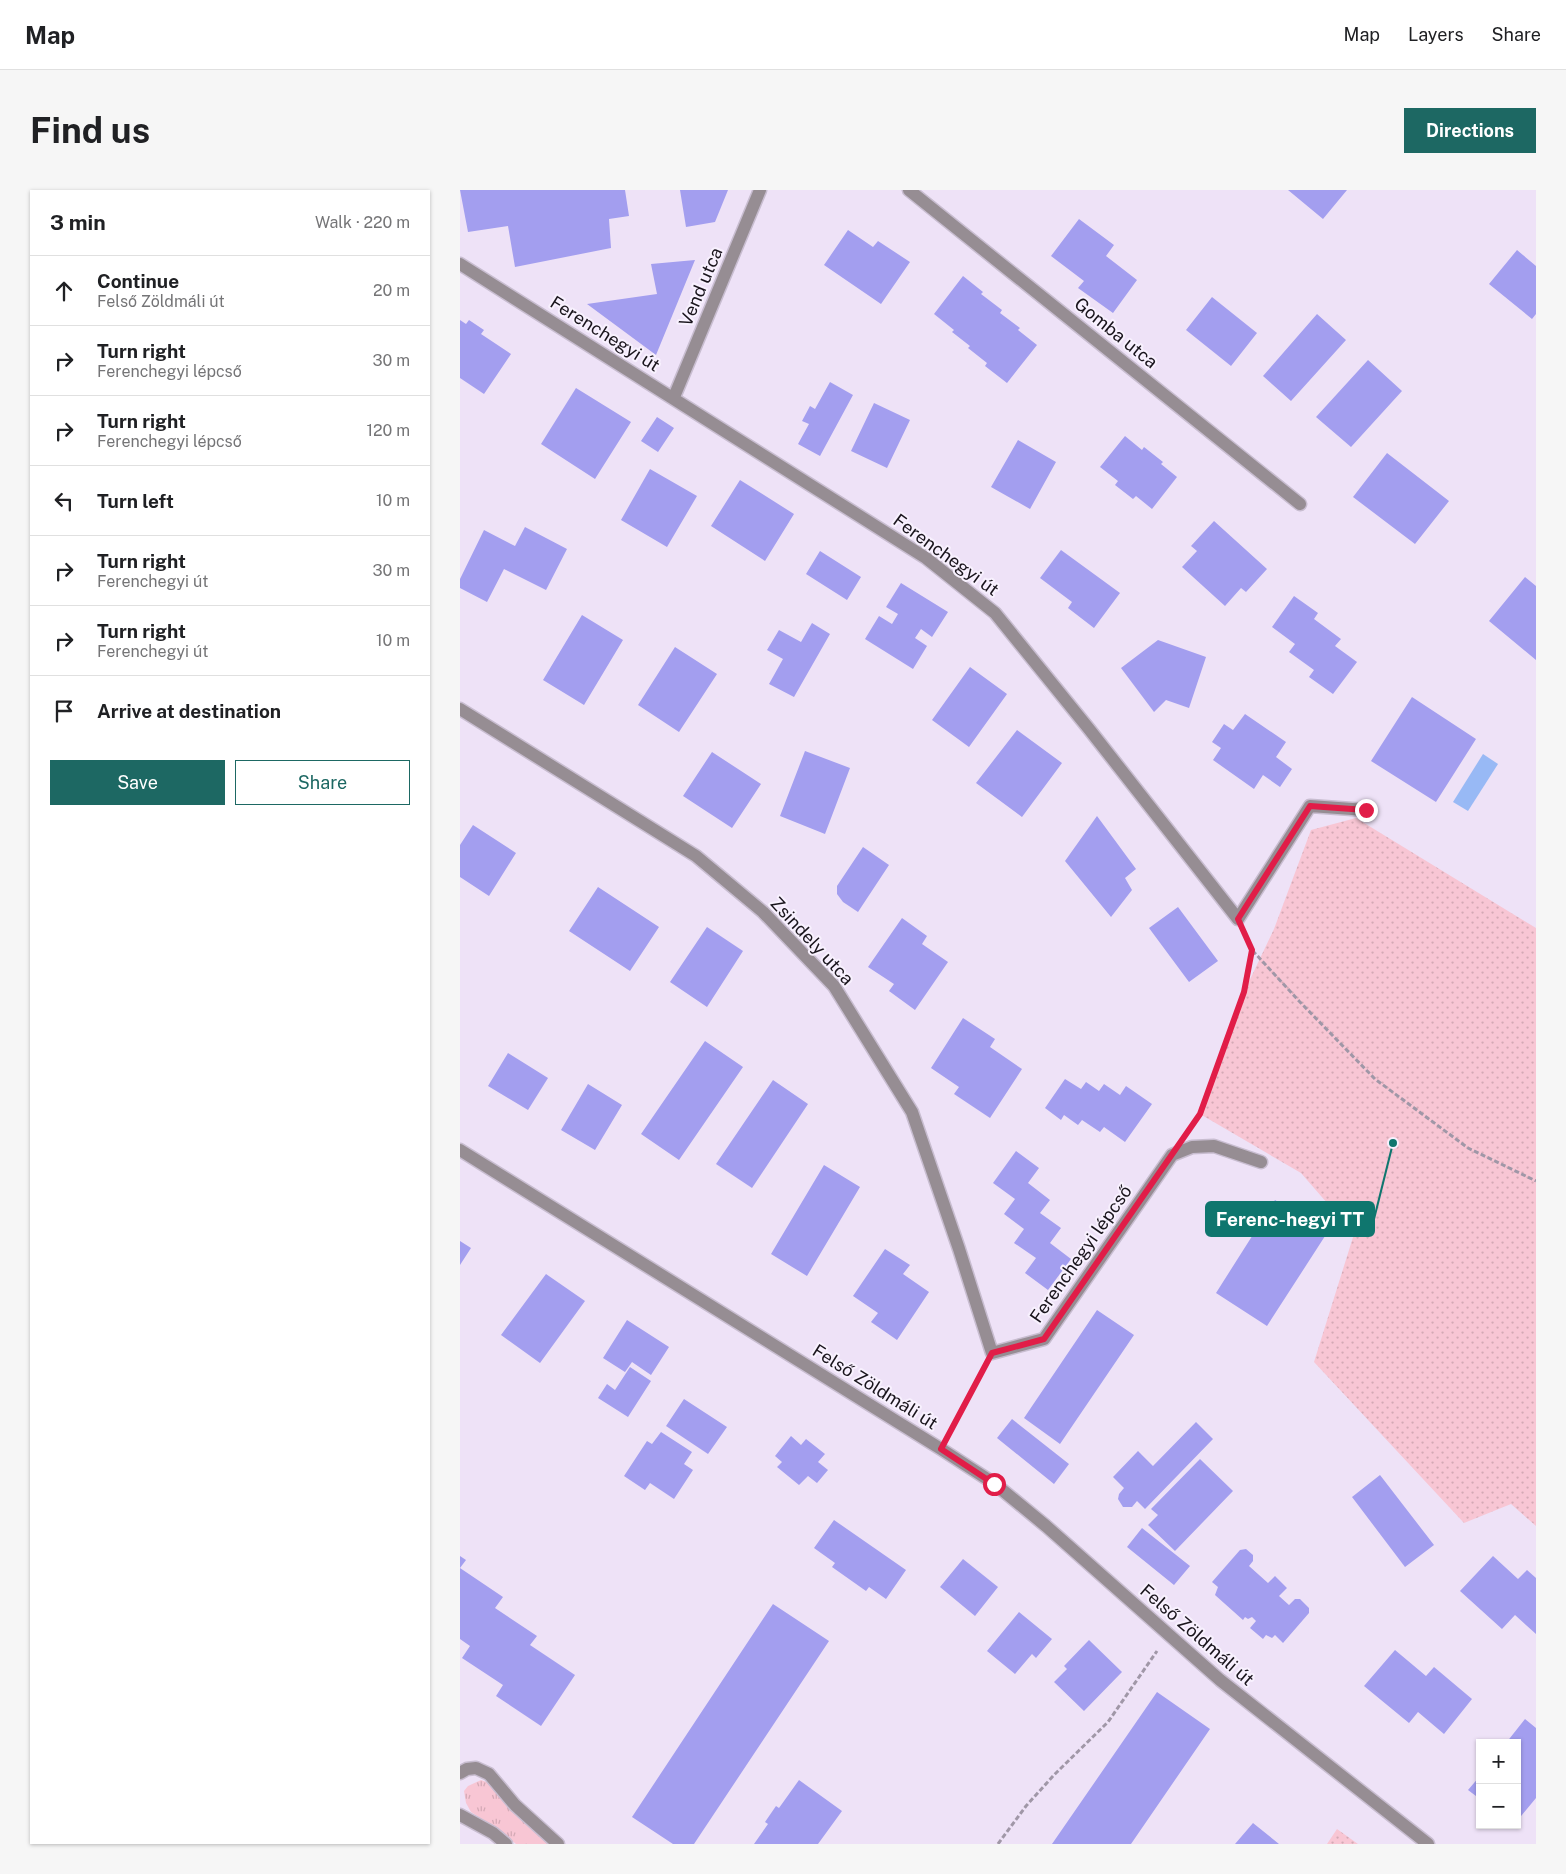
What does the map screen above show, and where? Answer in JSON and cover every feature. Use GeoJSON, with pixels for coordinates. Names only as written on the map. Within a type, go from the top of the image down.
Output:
{"type":"FeatureCollection","features":[{"type":"Feature","properties":{"kind":"street","name":"Vend utca"},"geometry":{"type":"LineString","coordinates":[[674,397],[760,190]]}},
{"type":"Feature","properties":{"kind":"street","name":"Gomba utca"},"geometry":{"type":"LineString","coordinates":[[910,190],[1300,504]]}},
{"type":"Feature","properties":{"kind":"street","name":"Ferenchegyi út"},"geometry":{"type":"LineString","coordinates":[[460,264],[674,397],[926,558],[995,613],[1238,919]]}},
{"type":"Feature","properties":{"kind":"street","name":"Zsindely utca"},"geometry":{"type":"LineString","coordinates":[[460,709],[696,856],[763,912],[834,986],[912,1112],[959,1248],[992,1353]]}},
{"type":"Feature","properties":{"kind":"street"},"geometry":{"type":"LineString","coordinates":[[1238,919],[1310,806],[1366,810]]}},
{"type":"Feature","properties":{"kind":"street"},"geometry":{"type":"LineString","coordinates":[[1172,1154],[1192,1147],[1214,1146],[1260,1162]]}},
{"type":"Feature","properties":{"kind":"street","name":"Felső Zöldmáli út"},"geometry":{"type":"LineString","coordinates":[[460,1150],[941,1449],[994,1484],[1046,1526],[1220,1680],[1428,1844]]}},
{"type":"Feature","properties":{"kind":"street","name":"Ferenchegyi lépcső"},"geometry":{"type":"LineString","coordinates":[[992,1353],[1044,1339],[1172,1154]]}},
{"type":"Feature","properties":{"kind":"street"},"geometry":{"type":"LineString","coordinates":[[462,1768],[476,1768],[489,1774],[515,1805],[558,1844]]}},
{"type":"Feature","properties":{"kind":"street"},"geometry":{"type":"LineString","coordinates":[[460,1815],[493,1833],[506,1844]]}},
{"type":"Feature","properties":{"kind":"path"},"geometry":{"type":"LineString","coordinates":[[1238,919],[1252,950],[1375,1079],[1468,1148],[1536,1181]]}},
{"type":"Feature","properties":{"kind":"path"},"geometry":{"type":"LineString","coordinates":[[1172,1154],[1200,1114],[1244,992],[1252,950]]}},
{"type":"Feature","properties":{"kind":"path"},"geometry":{"type":"LineString","coordinates":[[941,1449],[992,1353]]}},
{"type":"Feature","properties":{"kind":"path"},"geometry":{"type":"LineString","coordinates":[[998,1844],[1026,1806],[1054,1775],[1108,1722],[1168,1634]]}},
{"type":"Feature","properties":{"kind":"green space"},"geometry":{"type":"Polygon","coordinates":[[[1356,818],[1536,928],[1536,1526],[1511,1504],[1464,1523],[1314,1362],[1354,1234],[1301,1173],[1200,1114],[1244,992],[1274,929],[1311,830],[1356,818]]]}},
{"type":"Feature","properties":{"kind":"green space"},"geometry":{"type":"Polygon","coordinates":[[[481,1780],[492,1784],[554,1844],[516,1844],[471,1812],[466,1803],[464,1791],[468,1786],[481,1780]]]}},
{"type":"Feature","properties":{"kind":"green space"},"geometry":{"type":"Polygon","coordinates":[[[1337,1829],[1358,1844],[1327,1844],[1337,1829]]]}},
{"type":"Feature","properties":{"kind":"water"},"geometry":{"type":"Polygon","coordinates":[[[1483,754],[1498,764],[1468,811],[1453,802],[1483,754]]]}},
{"type":"Feature","properties":{"kind":"building"},"geometry":{"type":"Polygon","coordinates":[[[460,190],[625,190],[629,216],[609,219],[611,248],[515,267],[508,226],[468,232],[460,190]]]}},
{"type":"Feature","properties":{"kind":"building"},"geometry":{"type":"Polygon","coordinates":[[[680,190],[728,190],[715,222],[686,227],[680,190]]]}},
{"type":"Feature","properties":{"kind":"building"},"geometry":{"type":"Polygon","coordinates":[[[1288,190],[1347,190],[1323,219],[1288,190]]]}},
{"type":"Feature","properties":{"kind":"building"},"geometry":{"type":"Polygon","coordinates":[[[1079,219],[1114,245],[1106,256],[1137,280],[1113,313],[1078,288],[1084,281],[1051,256],[1079,219]]]}},
{"type":"Feature","properties":{"kind":"building"},"geometry":{"type":"Polygon","coordinates":[[[848,230],[873,247],[878,241],[910,262],[881,304],[824,265],[848,230]]]}},
{"type":"Feature","properties":{"kind":"building"},"geometry":{"type":"Polygon","coordinates":[[[1517,250],[1536,266],[1536,314],[1532,319],[1489,284],[1517,250]]]}},
{"type":"Feature","properties":{"kind":"building"},"geometry":{"type":"Polygon","coordinates":[[[695,260],[656,355],[587,304],[657,294],[651,264],[695,260]]]}},
{"type":"Feature","properties":{"kind":"building"},"geometry":{"type":"Polygon","coordinates":[[[963,276],[983,292],[981,294],[1002,310],[1000,313],[1020,328],[1018,330],[1037,345],[1007,383],[985,366],[987,363],[968,348],[970,346],[934,314],[963,276]]]}},
{"type":"Feature","properties":{"kind":"building"},"geometry":{"type":"Polygon","coordinates":[[[1212,297],[1257,333],[1231,366],[1186,330],[1212,297]]]}},
{"type":"Feature","properties":{"kind":"building"},"geometry":{"type":"Polygon","coordinates":[[[1317,314],[1346,340],[1291,401],[1263,376],[1317,314]]]}},
{"type":"Feature","properties":{"kind":"building"},"geometry":{"type":"Polygon","coordinates":[[[460,320],[466,324],[469,320],[484,330],[481,334],[511,354],[484,394],[460,378],[460,320]]]}},
{"type":"Feature","properties":{"kind":"building"},"geometry":{"type":"Polygon","coordinates":[[[1368,360],[1402,391],[1351,447],[1316,417],[1368,360]]]}},
{"type":"Feature","properties":{"kind":"building"},"geometry":{"type":"Polygon","coordinates":[[[830,382],[853,395],[820,456],[798,444],[809,424],[802,421],[810,406],[815,409],[830,382]]]}},
{"type":"Feature","properties":{"kind":"building"},"geometry":{"type":"Polygon","coordinates":[[[576,388],[631,422],[595,479],[541,444],[576,388]]]}},
{"type":"Feature","properties":{"kind":"building"},"geometry":{"type":"Polygon","coordinates":[[[874,403],[910,420],[887,468],[851,451],[874,403]]]}},
{"type":"Feature","properties":{"kind":"building"},"geometry":{"type":"Polygon","coordinates":[[[657,417],[674,428],[658,452],[641,441],[657,417]]]}},
{"type":"Feature","properties":{"kind":"building"},"geometry":{"type":"Polygon","coordinates":[[[1125,436],[1142,450],[1144,447],[1163,462],[1161,464],[1177,477],[1152,509],[1136,496],[1133,499],[1115,485],[1118,481],[1100,467],[1125,436]]]}},
{"type":"Feature","properties":{"kind":"building"},"geometry":{"type":"Polygon","coordinates":[[[1018,440],[1056,462],[1030,509],[991,487],[1018,440]]]}},
{"type":"Feature","properties":{"kind":"building"},"geometry":{"type":"Polygon","coordinates":[[[1387,453],[1449,501],[1415,544],[1353,497],[1387,453]]]}},
{"type":"Feature","properties":{"kind":"building"},"geometry":{"type":"Polygon","coordinates":[[[650,469],[697,496],[667,547],[621,520],[650,469]]]}},
{"type":"Feature","properties":{"kind":"building"},"geometry":{"type":"Polygon","coordinates":[[[740,480],[794,514],[765,561],[711,526],[740,480]]]}},
{"type":"Feature","properties":{"kind":"building"},"geometry":{"type":"Polygon","coordinates":[[[1214,521],[1267,569],[1246,592],[1241,588],[1225,606],[1182,567],[1197,551],[1191,546],[1214,521]]]}},
{"type":"Feature","properties":{"kind":"building"},"geometry":{"type":"Polygon","coordinates":[[[525,527],[567,549],[546,590],[504,569],[487,602],[460,588],[460,579],[484,530],[515,546],[525,527]]]}},
{"type":"Feature","properties":{"kind":"building"},"geometry":{"type":"Polygon","coordinates":[[[1061,550],[1120,593],[1094,628],[1068,608],[1072,602],[1040,578],[1061,550]]]}},
{"type":"Feature","properties":{"kind":"building"},"geometry":{"type":"Polygon","coordinates":[[[820,551],[861,577],[847,600],[806,574],[820,551]]]}},
{"type":"Feature","properties":{"kind":"building"},"geometry":{"type":"Polygon","coordinates":[[[1525,577],[1536,586],[1536,660],[1489,621],[1525,577]]]}},
{"type":"Feature","properties":{"kind":"building"},"geometry":{"type":"Polygon","coordinates":[[[901,583],[948,612],[932,637],[921,629],[915,638],[927,646],[913,669],[865,639],[879,616],[892,624],[898,614],[886,607],[901,583]]]}},
{"type":"Feature","properties":{"kind":"building"},"geometry":{"type":"Polygon","coordinates":[[[1294,596],[1318,613],[1314,619],[1341,639],[1335,646],[1357,662],[1333,694],[1309,677],[1314,670],[1289,652],[1295,644],[1272,627],[1294,596]]]}},
{"type":"Feature","properties":{"kind":"building"},"geometry":{"type":"Polygon","coordinates":[[[582,615],[623,640],[584,705],[543,680],[582,615]]]}},
{"type":"Feature","properties":{"kind":"building"},"geometry":{"type":"Polygon","coordinates":[[[812,623],[830,634],[794,697],[769,684],[783,659],[767,650],[779,630],[801,642],[812,623]]]}},
{"type":"Feature","properties":{"kind":"building"},"geometry":{"type":"Polygon","coordinates":[[[1158,640],[1206,657],[1189,708],[1166,700],[1154,712],[1121,668],[1158,640]]]}},
{"type":"Feature","properties":{"kind":"building"},"geometry":{"type":"Polygon","coordinates":[[[675,647],[717,674],[679,732],[638,705],[675,647]]]}},
{"type":"Feature","properties":{"kind":"building"},"geometry":{"type":"Polygon","coordinates":[[[970,667],[1007,694],[969,747],[932,720],[970,667]]]}},
{"type":"Feature","properties":{"kind":"building"},"geometry":{"type":"Polygon","coordinates":[[[1412,697],[1476,739],[1436,802],[1371,761],[1412,697]]]}},
{"type":"Feature","properties":{"kind":"building"},"geometry":{"type":"Polygon","coordinates":[[[1245,714],[1286,742],[1276,757],[1292,769],[1280,787],[1263,775],[1254,789],[1213,760],[1221,748],[1212,742],[1224,724],[1233,730],[1245,714]]]}},
{"type":"Feature","properties":{"kind":"building"},"geometry":{"type":"Polygon","coordinates":[[[1017,730],[1062,763],[1022,817],[976,783],[1017,730]]]}},
{"type":"Feature","properties":{"kind":"building"},"geometry":{"type":"Polygon","coordinates":[[[805,751],[850,768],[825,834],[780,816],[805,751]]]}},
{"type":"Feature","properties":{"kind":"building"},"geometry":{"type":"Polygon","coordinates":[[[712,752],[761,784],[732,828],[683,796],[712,752]]]}},
{"type":"Feature","properties":{"kind":"building"},"geometry":{"type":"Polygon","coordinates":[[[1097,816],[1136,869],[1125,878],[1132,890],[1111,917],[1065,861],[1097,816]]]}},
{"type":"Feature","properties":{"kind":"building"},"geometry":{"type":"Polygon","coordinates":[[[473,825],[516,853],[489,896],[460,877],[460,845],[473,825]]]}},
{"type":"Feature","properties":{"kind":"building"},"geometry":{"type":"Polygon","coordinates":[[[863,847],[889,865],[858,912],[843,902],[837,894],[837,886],[863,847]]]}},
{"type":"Feature","properties":{"kind":"building"},"geometry":{"type":"Polygon","coordinates":[[[598,887],[659,927],[630,971],[569,931],[598,887]]]}},
{"type":"Feature","properties":{"kind":"building"},"geometry":{"type":"Polygon","coordinates":[[[1178,907],[1218,961],[1189,982],[1149,928],[1178,907]]]}},
{"type":"Feature","properties":{"kind":"building"},"geometry":{"type":"Polygon","coordinates":[[[902,918],[927,936],[922,944],[948,962],[915,1010],[889,991],[894,984],[868,967],[902,918]]]}},
{"type":"Feature","properties":{"kind":"building"},"geometry":{"type":"Polygon","coordinates":[[[707,927],[743,951],[707,1007],[670,982],[707,927]]]}},
{"type":"Feature","properties":{"kind":"building"},"geometry":{"type":"Polygon","coordinates":[[[963,1018],[995,1039],[990,1047],[1022,1069],[990,1118],[954,1094],[959,1087],[931,1068],[963,1018]]]}},
{"type":"Feature","properties":{"kind":"building"},"geometry":{"type":"Polygon","coordinates":[[[705,1041],[743,1067],[679,1160],[641,1134],[705,1041]]]}},
{"type":"Feature","properties":{"kind":"building"},"geometry":{"type":"Polygon","coordinates":[[[508,1053],[548,1078],[528,1110],[488,1086],[508,1053]]]}},
{"type":"Feature","properties":{"kind":"building"},"geometry":{"type":"Polygon","coordinates":[[[1065,1079],[1081,1089],[1086,1082],[1099,1091],[1104,1084],[1120,1095],[1126,1086],[1152,1104],[1125,1142],[1104,1127],[1100,1132],[1082,1120],[1078,1125],[1064,1115],[1061,1120],[1045,1108],[1065,1079]]]}},
{"type":"Feature","properties":{"kind":"building"},"geometry":{"type":"Polygon","coordinates":[[[773,1080],[808,1104],[752,1188],[716,1164],[773,1080]]]}},
{"type":"Feature","properties":{"kind":"building"},"geometry":{"type":"Polygon","coordinates":[[[588,1084],[622,1105],[595,1150],[561,1130],[588,1084]]]}},
{"type":"Feature","properties":{"kind":"building"},"geometry":{"type":"Polygon","coordinates":[[[1016,1151],[1039,1168],[1028,1183],[1050,1200],[1040,1213],[1061,1228],[1050,1243],[1071,1259],[1048,1290],[1025,1273],[1036,1258],[1014,1243],[1024,1229],[1004,1214],[1015,1199],[993,1183],[1016,1151]]]}},
{"type":"Feature","properties":{"kind":"building"},"geometry":{"type":"Polygon","coordinates":[[[824,1165],[860,1187],[807,1276],[771,1254],[824,1165]]]}},
{"type":"Feature","properties":{"kind":"building"},"geometry":{"type":"Polygon","coordinates":[[[1275,1200],[1327,1233],[1267,1326],[1216,1293],[1275,1200]]]}},
{"type":"Feature","properties":{"kind":"building"},"geometry":{"type":"Polygon","coordinates":[[[460,1241],[471,1248],[460,1265],[460,1241]]]}},
{"type":"Feature","properties":{"kind":"building"},"geometry":{"type":"Polygon","coordinates":[[[885,1249],[910,1265],[903,1274],[929,1292],[897,1340],[871,1322],[878,1313],[853,1296],[885,1249]]]}},
{"type":"Feature","properties":{"kind":"building"},"geometry":{"type":"Polygon","coordinates":[[[546,1274],[585,1301],[540,1363],[501,1335],[546,1274]]]}},
{"type":"Feature","properties":{"kind":"building"},"geometry":{"type":"Polygon","coordinates":[[[1097,1310],[1134,1335],[1060,1444],[1024,1418],[1097,1310]]]}},
{"type":"Feature","properties":{"kind":"building"},"geometry":{"type":"Polygon","coordinates":[[[627,1320],[669,1347],[651,1375],[632,1362],[625,1372],[603,1358],[627,1320]]]}},
{"type":"Feature","properties":{"kind":"building"},"geometry":{"type":"Polygon","coordinates":[[[630,1367],[651,1381],[628,1417],[598,1398],[607,1384],[615,1390],[630,1367]]]}},
{"type":"Feature","properties":{"kind":"building"},"geometry":{"type":"Polygon","coordinates":[[[684,1399],[727,1427],[708,1454],[666,1426],[684,1399]]]}},
{"type":"Feature","properties":{"kind":"building"},"geometry":{"type":"Polygon","coordinates":[[[1012,1419],[1069,1464],[1054,1484],[997,1438],[1012,1419]]]}},
{"type":"Feature","properties":{"kind":"building"},"geometry":{"type":"Polygon","coordinates":[[[1196,1422],[1213,1439],[1145,1509],[1137,1501],[1132,1507],[1123,1507],[1118,1499],[1119,1494],[1124,1488],[1113,1477],[1138,1451],[1153,1466],[1196,1422]]]}},
{"type":"Feature","properties":{"kind":"building"},"geometry":{"type":"Polygon","coordinates":[[[661,1432],[692,1452],[684,1464],[693,1470],[674,1499],[650,1483],[645,1490],[624,1476],[647,1441],[652,1444],[661,1432]]]}},
{"type":"Feature","properties":{"kind":"building"},"geometry":{"type":"Polygon","coordinates":[[[791,1436],[801,1445],[806,1439],[825,1454],[818,1462],[828,1470],[817,1483],[808,1476],[799,1485],[777,1467],[782,1462],[775,1456],[791,1436]]]}},
{"type":"Feature","properties":{"kind":"building"},"geometry":{"type":"Polygon","coordinates":[[[1200,1459],[1233,1491],[1175,1551],[1148,1525],[1158,1515],[1151,1509],[1200,1459]]]}},
{"type":"Feature","properties":{"kind":"building"},"geometry":{"type":"Polygon","coordinates":[[[1380,1475],[1434,1545],[1405,1567],[1352,1497],[1380,1475]]]}},
{"type":"Feature","properties":{"kind":"building"},"geometry":{"type":"Polygon","coordinates":[[[834,1520],[906,1570],[886,1599],[869,1587],[866,1591],[832,1567],[835,1563],[814,1548],[834,1520]]]}},
{"type":"Feature","properties":{"kind":"building"},"geometry":{"type":"Polygon","coordinates":[[[1142,1528],[1190,1566],[1174,1585],[1127,1547],[1142,1528]]]}},
{"type":"Feature","properties":{"kind":"building"},"geometry":{"type":"Polygon","coordinates":[[[1246,1549],[1253,1555],[1253,1561],[1249,1566],[1268,1583],[1275,1576],[1287,1588],[1279,1596],[1289,1605],[1295,1599],[1300,1599],[1309,1608],[1309,1613],[1283,1643],[1275,1635],[1272,1638],[1266,1635],[1263,1639],[1250,1628],[1256,1621],[1252,1617],[1248,1619],[1245,1617],[1243,1620],[1215,1595],[1218,1587],[1212,1582],[1240,1550],[1246,1549]]]}},
{"type":"Feature","properties":{"kind":"building"},"geometry":{"type":"Polygon","coordinates":[[[460,1556],[466,1560],[460,1568],[460,1556]]]}},
{"type":"Feature","properties":{"kind":"building"},"geometry":{"type":"Polygon","coordinates":[[[1493,1556],[1518,1579],[1527,1570],[1536,1578],[1536,1634],[1515,1615],[1502,1629],[1460,1591],[1493,1556]]]}},
{"type":"Feature","properties":{"kind":"building"},"geometry":{"type":"Polygon","coordinates":[[[963,1559],[998,1587],[975,1616],[940,1587],[963,1559]]]}},
{"type":"Feature","properties":{"kind":"building"},"geometry":{"type":"Polygon","coordinates":[[[460,1568],[503,1597],[495,1608],[537,1636],[530,1645],[575,1675],[541,1726],[496,1696],[503,1685],[462,1658],[470,1646],[460,1639],[460,1568]]]}},
{"type":"Feature","properties":{"kind":"building"},"geometry":{"type":"Polygon","coordinates":[[[773,1604],[829,1641],[694,1844],[673,1844],[632,1817],[773,1604]]]}},
{"type":"Feature","properties":{"kind":"building"},"geometry":{"type":"Polygon","coordinates":[[[1019,1612],[1052,1639],[1036,1658],[1032,1654],[1015,1674],[987,1651],[1019,1612]]]}},
{"type":"Feature","properties":{"kind":"building"},"geometry":{"type":"Polygon","coordinates":[[[1089,1640],[1122,1672],[1084,1711],[1054,1682],[1067,1669],[1064,1666],[1089,1640]]]}},
{"type":"Feature","properties":{"kind":"building"},"geometry":{"type":"Polygon","coordinates":[[[1395,1650],[1426,1676],[1434,1667],[1472,1699],[1444,1734],[1418,1712],[1409,1723],[1364,1686],[1395,1650]]]}},
{"type":"Feature","properties":{"kind":"building"},"geometry":{"type":"Polygon","coordinates":[[[1157,1692],[1210,1729],[1131,1844],[1052,1844],[1157,1692]]]}},
{"type":"Feature","properties":{"kind":"building"},"geometry":{"type":"Polygon","coordinates":[[[1525,1719],[1536,1728],[1536,1798],[1521,1816],[1521,1739],[1509,1739],[1525,1719]]]}},
{"type":"Feature","properties":{"kind":"building"},"geometry":{"type":"Polygon","coordinates":[[[799,1780],[842,1811],[818,1844],[754,1844],[768,1824],[765,1822],[776,1806],[779,1808],[799,1780]]]}},
{"type":"Feature","properties":{"kind":"building"},"geometry":{"type":"Polygon","coordinates":[[[1476,1781],[1476,1796],[1468,1790],[1476,1781]]]}},
{"type":"Feature","properties":{"kind":"building"},"geometry":{"type":"Polygon","coordinates":[[[1253,1823],[1279,1844],[1235,1844],[1253,1823]]]}},
{"type":"Feature","properties":{"kind":"place","name":"Ferenc-hegyi TT"},"geometry":{"type":"Point","coordinates":[1393,1143]}},
{"type":"Feature","properties":{"kind":"route"},"geometry":{"type":"LineString","coordinates":[[994,1484],[941,1449],[992,1353],[1044,1339],[1200,1114],[1244,992],[1252,950],[1238,919],[1310,806],[1366,810]]}}]}
